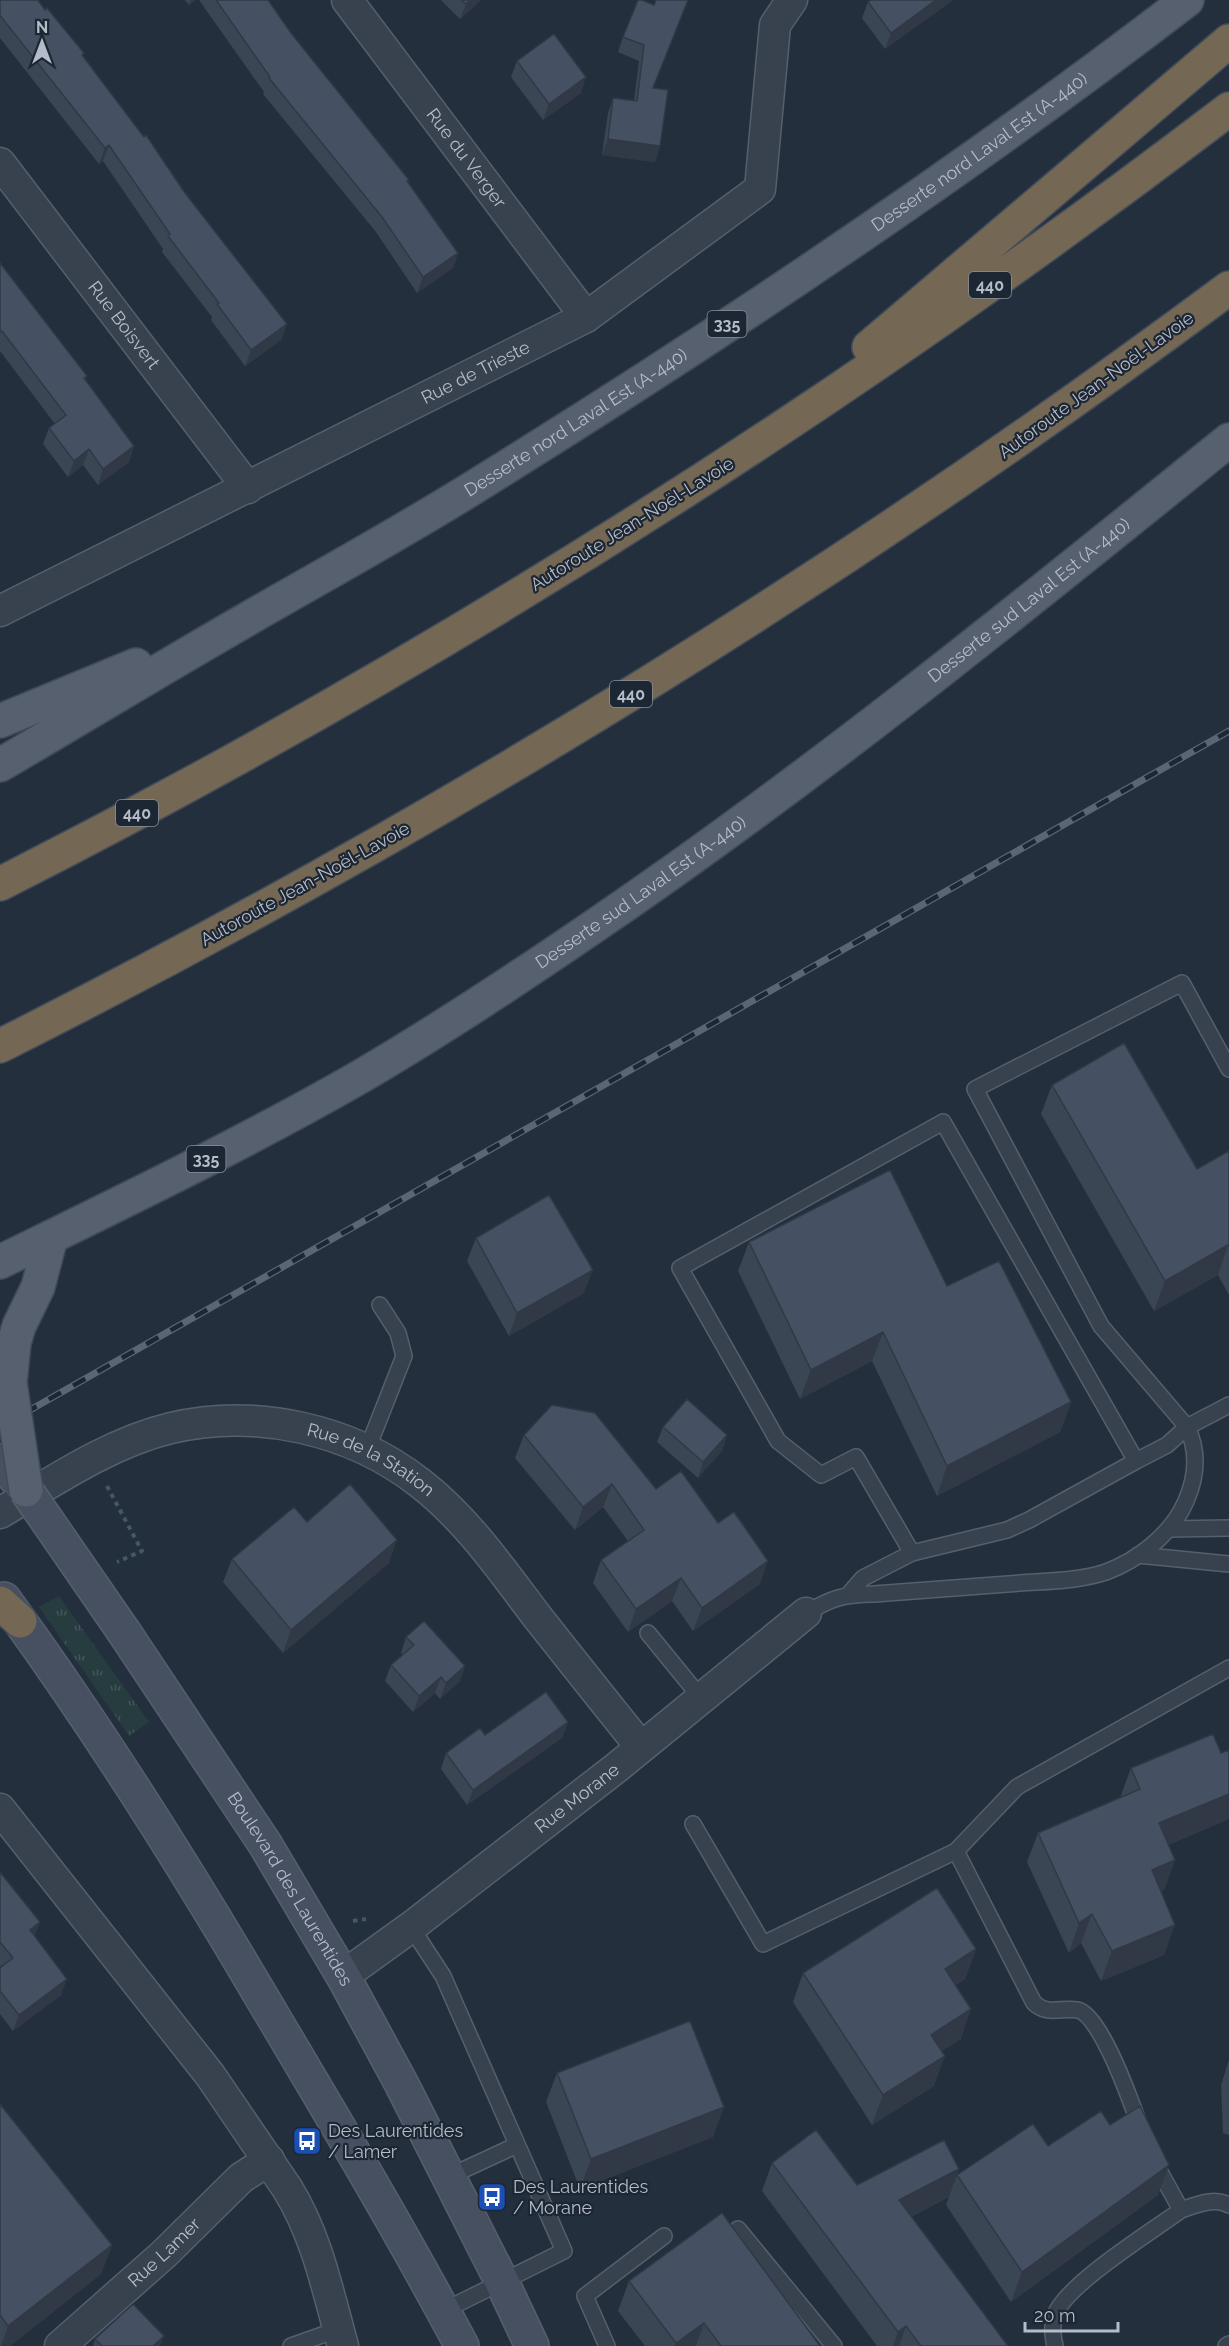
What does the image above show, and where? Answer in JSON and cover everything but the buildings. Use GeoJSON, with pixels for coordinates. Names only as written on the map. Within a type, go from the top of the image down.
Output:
{"type":"FeatureCollection","features":[{"type":"Feature","properties":{"kind":"highway"},"geometry":{"type":"LineString","coordinates":[[744,453],[1229,41]]}},
{"type":"Feature","properties":{"kind":"highway","name":"Autoroute Jean-Noël-Lavoie"},"geometry":{"type":"LineString","coordinates":[[0,884],[188,787],[412,660],[630,527],[898,351],[1044,248],[1229,109]]}},
{"type":"Feature","properties":{"kind":"highway","name":"Autoroute Jean-Noël-Lavoie"},"geometry":{"type":"LineString","coordinates":[[0,1046],[169,959],[342,864],[585,722],[795,591],[924,506],[1056,415],[1229,288]]}},
{"type":"Feature","properties":{"kind":"main road","name":"Desserte nord Laval Est (A-440)"},"geometry":{"type":"LineString","coordinates":[[248,619],[361,556],[483,482],[716,332],[1010,132],[1187,0]]}},
{"type":"Feature","properties":{"kind":"main road","name":"Desserte sud Laval Est (A-440)"},"geometry":{"type":"LineString","coordinates":[[0,1262],[195,1165],[358,1078],[524,974],[730,832],[876,723],[1029,603],[1229,440]]}},
{"type":"Feature","properties":{"kind":"main road"},"geometry":{"type":"LineString","coordinates":[[0,721],[248,619]]}},
{"type":"Feature","properties":{"kind":"main road","name":"335"},"geometry":{"type":"LineString","coordinates":[[0,765],[248,619]]}},
{"type":"Feature","properties":{"kind":"main road"},"geometry":{"type":"LineString","coordinates":[[26,1490],[10,1383],[12,1356],[19,1326],[38,1287],[51,1237]]}},
{"type":"Feature","properties":{"kind":"main road","name":"Boulevard des Laurentides"},"geometry":{"type":"LineString","coordinates":[[0,1461],[26,1490],[265,1844],[377,2037],[502,2282],[532,2346]]}},
{"type":"Feature","properties":{"kind":"main road"},"geometry":{"type":"LineString","coordinates":[[0,1594],[10,1612],[100,1736],[193,1881],[357,2156],[462,2346]]}},
{"type":"Feature","properties":{"kind":"street","name":"Rue du Verger"},"geometry":{"type":"LineString","coordinates":[[347,0],[586,317]]}},
{"type":"Feature","properties":{"kind":"street","name":"Rue de Trieste"},"geometry":{"type":"LineString","coordinates":[[0,611],[586,317],[760,189],[775,25],[792,0]]}},
{"type":"Feature","properties":{"kind":"street","name":"Rue Boisvert"},"geometry":{"type":"LineString","coordinates":[[0,163],[248,488]]}},
{"type":"Feature","properties":{"kind":"street","name":"Rue de la Station"},"geometry":{"type":"LineString","coordinates":[[0,1513],[97,1457],[170,1428],[222,1422],[284,1424],[314,1430],[367,1450],[395,1465],[421,1483],[463,1523],[641,1747]]}},
{"type":"Feature","properties":{"kind":"street","name":"Rue Morane"},"geometry":{"type":"LineString","coordinates":[[343,1976],[411,1927],[641,1747],[806,1613]]}},
{"type":"Feature","properties":{"kind":"street"},"geometry":{"type":"LineString","coordinates":[[0,1809],[210,2074],[269,2160],[298,2206],[308,2228],[318,2253],[341,2338]]}},
{"type":"Feature","properties":{"kind":"street","name":"Rue Lamer"},"geometry":{"type":"LineString","coordinates":[[60,2346],[164,2254],[241,2178],[269,2160]]}},
{"type":"Feature","properties":{"kind":"lane"},"geometry":{"type":"LineString","coordinates":[[806,1613],[831,1598],[849,1594],[1071,1579],[1104,1572],[1128,1562],[1169,1529],[1182,1512],[1191,1490],[1196,1467],[1196,1451],[1187,1427],[1101,1326],[975,1089],[1182,983],[1229,1069]]}},
{"type":"Feature","properties":{"kind":"lane"},"geometry":{"type":"LineString","coordinates":[[912,1553],[856,1457],[821,1475],[778,1441],[680,1268],[943,1122],[1136,1461]]}},
{"type":"Feature","properties":{"kind":"lane"},"geometry":{"type":"LineString","coordinates":[[367,1450],[404,1356],[398,1333],[380,1305]]}},
{"type":"Feature","properties":{"kind":"lane"},"geometry":{"type":"LineString","coordinates":[[849,1594],[863,1578],[912,1553],[1007,1530],[1029,1520],[1167,1445],[1187,1427],[1229,1405]]}},
{"type":"Feature","properties":{"kind":"lane"},"geometry":{"type":"LineString","coordinates":[[1169,1529],[1229,1528]]}},
{"type":"Feature","properties":{"kind":"lane"},"geometry":{"type":"LineString","coordinates":[[1137,1555],[1229,1564]]}},
{"type":"Feature","properties":{"kind":"lane"},"geometry":{"type":"LineString","coordinates":[[648,1633],[700,1698]]}},
{"type":"Feature","properties":{"kind":"lane"},"geometry":{"type":"LineString","coordinates":[[693,1824],[763,1944],[956,1851],[1017,1787],[1229,1668]]}},
{"type":"Feature","properties":{"kind":"lane"},"geometry":{"type":"LineString","coordinates":[[956,1851],[1034,2003],[1049,2011],[1078,2010],[1089,2016],[1098,2029],[1123,2081],[1147,2146],[1181,2210]]}},
{"type":"Feature","properties":{"kind":"lane"},"geometry":{"type":"LineString","coordinates":[[411,1927],[444,1976],[564,2251],[444,2311]]}},
{"type":"Feature","properties":{"kind":"lane"},"geometry":{"type":"LineString","coordinates":[[448,2177],[518,2145]]}},
{"type":"Feature","properties":{"kind":"lane"},"geometry":{"type":"LineString","coordinates":[[1055,2346],[1054,2317],[1063,2300],[1079,2284],[1181,2210],[1198,2204],[1221,2201],[1229,2205]]}},
{"type":"Feature","properties":{"kind":"lane"},"geometry":{"type":"LineString","coordinates":[[738,2229],[834,2346]]}},
{"type":"Feature","properties":{"kind":"lane"},"geometry":{"type":"LineString","coordinates":[[608,2346],[585,2296],[664,2236]]}},
{"type":"Feature","properties":{"kind":"lane"},"geometry":{"type":"LineString","coordinates":[[291,2346],[341,2338]]}},
{"type":"Feature","properties":{"kind":"path"},"geometry":{"type":"LineString","coordinates":[[109,1490],[142,1551],[117,1562]]}},
{"type":"Feature","properties":{"kind":"green space"},"geometry":{"type":"Polygon","coordinates":[[[59,1596],[149,1722],[129,1736],[39,1607],[59,1596]]]}},
{"type":"Feature","properties":{"kind":"railway"},"geometry":{"type":"LineString","coordinates":[[0,1427],[1229,731]]}},
{"type":"Feature","properties":{"kind":"place","name":"Des Laurentides / Lamer"},"geometry":{"type":"Point","coordinates":[307,2141]}},
{"type":"Feature","properties":{"kind":"place","name":"Des Laurentides / Morane"},"geometry":{"type":"Point","coordinates":[492,2197]}}]}
